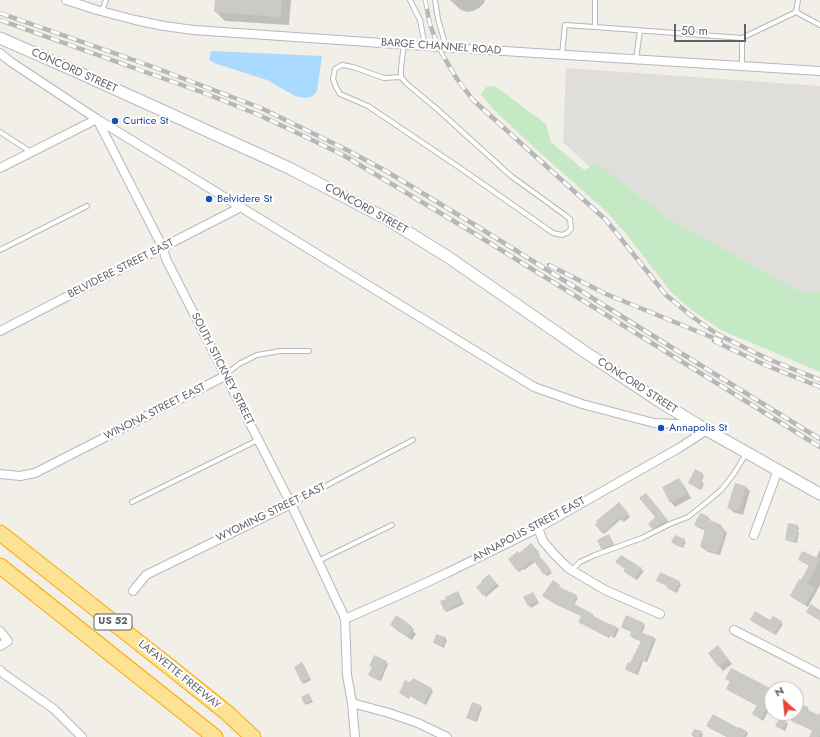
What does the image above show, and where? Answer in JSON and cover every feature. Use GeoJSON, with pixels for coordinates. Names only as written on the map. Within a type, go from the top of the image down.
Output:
{"type":"FeatureCollection","features":[{"type":"Feature","properties":{"kind":"highway","name":"LAFAYETTE FREEWAY"},"geometry":{"type":"LineString","coordinates":[[0,533],[226,712],[253,737]]}},
{"type":"Feature","properties":{"kind":"highway","name":"US 52"},"geometry":{"type":"LineString","coordinates":[[0,566],[215,737]]}},
{"type":"Feature","properties":{"kind":"main road","name":"CONCORD STREET"},"geometry":{"type":"LineString","coordinates":[[0,38],[289,168],[387,219],[448,257],[585,352],[703,428]]}},
{"type":"Feature","properties":{"kind":"main road"},"geometry":{"type":"LineString","coordinates":[[703,428],[820,494]]}},
{"type":"Feature","properties":{"kind":"street","name":"BARGE CHANNEL ROAD"},"geometry":{"type":"LineString","coordinates":[[66,0],[102,12],[135,20],[194,30],[446,48],[820,71]]}},
{"type":"Feature","properties":{"kind":"street","name":"CONCORD STREET"},"geometry":{"type":"LineString","coordinates":[[0,53],[11,62],[97,119],[534,387],[582,404],[654,423],[703,428]]}},
{"type":"Feature","properties":{"kind":"street"},"geometry":{"type":"LineString","coordinates":[[0,168],[97,119]]}},
{"type":"Feature","properties":{"kind":"street","name":"SOUTH STICKNEY STREET"},"geometry":{"type":"LineString","coordinates":[[97,119],[163,248],[166,259],[291,504],[345,619]]}},
{"type":"Feature","properties":{"kind":"street","name":"BELVIDERE STREET EAST"},"geometry":{"type":"LineString","coordinates":[[0,331],[241,207]]}},
{"type":"Feature","properties":{"kind":"street","name":"WINONA STREET EAST"},"geometry":{"type":"LineString","coordinates":[[0,474],[20,476],[35,473],[225,376]]}},
{"type":"Feature","properties":{"kind":"street","name":"ANNAPOLIS STREET EAST"},"geometry":{"type":"LineString","coordinates":[[345,619],[440,576],[538,528],[679,448],[703,428]]}},
{"type":"Feature","properties":{"kind":"street"},"geometry":{"type":"LineString","coordinates":[[754,535],[778,470]]}},
{"type":"Feature","properties":{"kind":"street","name":"WYOMING STREET EAST"},"geometry":{"type":"LineString","coordinates":[[133,591],[146,575],[291,504]]}},
{"type":"Feature","properties":{"kind":"street"},"geometry":{"type":"LineString","coordinates":[[538,528],[547,545],[571,570],[605,590],[660,614]]}},
{"type":"Feature","properties":{"kind":"street"},"geometry":{"type":"LineString","coordinates":[[345,619],[347,675],[352,703],[355,737]]}},
{"type":"Feature","properties":{"kind":"street"},"geometry":{"type":"LineString","coordinates":[[734,630],[820,674]]}},
{"type":"Feature","properties":{"kind":"street"},"geometry":{"type":"LineString","coordinates":[[0,631],[8,641],[0,646]]}},
{"type":"Feature","properties":{"kind":"street"},"geometry":{"type":"LineString","coordinates":[[0,670],[54,709],[82,737]]}},
{"type":"Feature","properties":{"kind":"street"},"geometry":{"type":"LineString","coordinates":[[352,703],[418,723],[447,737]]}},
{"type":"Feature","properties":{"kind":"lane"},"geometry":{"type":"LineString","coordinates":[[102,12],[106,0]]}},
{"type":"Feature","properties":{"kind":"lane"},"geometry":{"type":"LineString","coordinates":[[410,0],[420,20],[425,46]]}},
{"type":"Feature","properties":{"kind":"lane"},"geometry":{"type":"LineString","coordinates":[[435,0],[438,19],[446,48]]}},
{"type":"Feature","properties":{"kind":"lane"},"geometry":{"type":"LineString","coordinates":[[595,0],[595,26]]}},
{"type":"Feature","properties":{"kind":"lane"},"geometry":{"type":"LineString","coordinates":[[796,12],[798,0]]}},
{"type":"Feature","properties":{"kind":"lane"},"geometry":{"type":"LineString","coordinates":[[562,55],[565,25],[595,26],[640,31],[742,38],[796,12]]}},
{"type":"Feature","properties":{"kind":"lane"},"geometry":{"type":"LineString","coordinates":[[796,12],[820,25]]}},
{"type":"Feature","properties":{"kind":"lane"},"geometry":{"type":"LineString","coordinates":[[636,59],[640,31]]}},
{"type":"Feature","properties":{"kind":"lane"},"geometry":{"type":"LineString","coordinates":[[742,38],[742,66]]}},
{"type":"Feature","properties":{"kind":"lane"},"geometry":{"type":"LineString","coordinates":[[402,77],[384,78],[354,67],[342,65],[335,69],[333,79],[340,94],[368,106],[553,233],[562,235],[571,229],[570,219],[511,176],[407,84],[402,77],[401,68],[404,44]]}},
{"type":"Feature","properties":{"kind":"lane"},"geometry":{"type":"LineString","coordinates":[[0,132],[32,152]]}},
{"type":"Feature","properties":{"kind":"lane"},"geometry":{"type":"LineString","coordinates":[[0,250],[87,206]]}},
{"type":"Feature","properties":{"kind":"lane","name":"WINONA STREET EAST"},"geometry":{"type":"LineString","coordinates":[[225,376],[239,364],[257,355],[280,351],[309,351]]}},
{"type":"Feature","properties":{"kind":"lane"},"geometry":{"type":"LineString","coordinates":[[132,502],[258,439]]}},
{"type":"Feature","properties":{"kind":"lane","name":"WYOMING STREET EAST"},"geometry":{"type":"LineString","coordinates":[[291,504],[414,440]]}},
{"type":"Feature","properties":{"kind":"lane"},"geometry":{"type":"LineString","coordinates":[[571,570],[580,562],[594,555],[642,538],[688,517],[722,489],[733,475],[747,452]]}},
{"type":"Feature","properties":{"kind":"lane"},"geometry":{"type":"LineString","coordinates":[[318,561],[392,525]]}},
{"type":"Feature","properties":{"kind":"shaded area"},"geometry":{"type":"Polygon","coordinates":[[[566,68],[820,86],[820,291],[803,293],[668,218],[597,163],[590,167],[563,142],[566,68]]]}},
{"type":"Feature","properties":{"kind":"green space"},"geometry":{"type":"Polygon","coordinates":[[[495,86],[546,124],[551,142],[584,170],[597,163],[668,218],[803,293],[820,291],[820,372],[721,330],[693,311],[671,292],[628,236],[607,212],[493,109],[481,94],[486,87],[495,86]]]}},
{"type":"Feature","properties":{"kind":"water"},"geometry":{"type":"Polygon","coordinates":[[[211,51],[322,56],[317,91],[313,96],[306,98],[295,96],[267,80],[214,63],[209,60],[211,51]]]}},
{"type":"Feature","properties":{"kind":"building"},"geometry":{"type":"Polygon","coordinates":[[[215,0],[282,0],[281,17],[214,12],[215,0]]]}},
{"type":"Feature","properties":{"kind":"building"},"geometry":{"type":"Polygon","coordinates":[[[695,469],[703,473],[700,480],[703,482],[699,489],[688,483],[695,469]]]}},
{"type":"Feature","properties":{"kind":"building"},"geometry":{"type":"Polygon","coordinates":[[[679,478],[687,494],[670,503],[662,487],[679,478]]]}},
{"type":"Feature","properties":{"kind":"building"},"geometry":{"type":"Polygon","coordinates":[[[735,483],[746,486],[739,511],[727,508],[735,483]]]}},
{"type":"Feature","properties":{"kind":"building"},"geometry":{"type":"Polygon","coordinates":[[[646,493],[667,519],[652,529],[648,524],[655,517],[639,498],[646,493]]]}},
{"type":"Feature","properties":{"kind":"building"},"geometry":{"type":"Polygon","coordinates":[[[619,502],[629,514],[621,521],[619,518],[602,533],[595,525],[597,523],[596,521],[619,502]]]}},
{"type":"Feature","properties":{"kind":"building"},"geometry":{"type":"Polygon","coordinates":[[[700,513],[708,516],[707,519],[722,525],[721,528],[725,530],[718,553],[705,550],[705,548],[700,547],[705,529],[694,525],[700,513]]]}},
{"type":"Feature","properties":{"kind":"building"},"geometry":{"type":"Polygon","coordinates":[[[788,523],[798,525],[795,542],[785,540],[788,523]]]}},
{"type":"Feature","properties":{"kind":"building"},"geometry":{"type":"Polygon","coordinates":[[[609,534],[614,544],[601,549],[597,540],[609,534]]]}},
{"type":"Feature","properties":{"kind":"building"},"geometry":{"type":"Polygon","coordinates":[[[675,535],[685,539],[681,547],[671,542],[675,535]]]}},
{"type":"Feature","properties":{"kind":"building"},"geometry":{"type":"Polygon","coordinates":[[[531,543],[551,570],[544,575],[534,561],[517,571],[508,559],[518,551],[519,553],[531,543]]]}},
{"type":"Feature","properties":{"kind":"building"},"geometry":{"type":"Polygon","coordinates":[[[802,551],[820,559],[807,584],[815,588],[805,605],[790,596],[799,579],[801,580],[809,565],[798,560],[802,551]]]}},
{"type":"Feature","properties":{"kind":"building"},"geometry":{"type":"Polygon","coordinates":[[[621,555],[642,568],[635,579],[623,571],[625,569],[615,562],[621,555]]]}},
{"type":"Feature","properties":{"kind":"building"},"geometry":{"type":"Polygon","coordinates":[[[660,572],[680,581],[675,591],[656,581],[660,572]]]}},
{"type":"Feature","properties":{"kind":"building"},"geometry":{"type":"Polygon","coordinates":[[[489,574],[497,584],[483,596],[476,587],[489,574]]]}},
{"type":"Feature","properties":{"kind":"building"},"geometry":{"type":"Polygon","coordinates":[[[553,580],[560,585],[559,587],[577,595],[573,603],[593,614],[593,616],[617,627],[613,637],[608,635],[607,637],[578,622],[581,616],[542,596],[553,580]]]}},
{"type":"Feature","properties":{"kind":"building"},"geometry":{"type":"Polygon","coordinates":[[[458,591],[463,602],[444,611],[440,601],[458,591]]]}},
{"type":"Feature","properties":{"kind":"building"},"geometry":{"type":"Polygon","coordinates":[[[533,592],[538,601],[528,606],[523,597],[533,592]]]}},
{"type":"Feature","properties":{"kind":"building"},"geometry":{"type":"Polygon","coordinates":[[[811,604],[820,610],[820,621],[806,612],[811,604]]]}},
{"type":"Feature","properties":{"kind":"building"},"geometry":{"type":"Polygon","coordinates":[[[755,611],[770,620],[773,616],[782,621],[774,634],[750,620],[755,611]]]}},
{"type":"Feature","properties":{"kind":"building"},"geometry":{"type":"Polygon","coordinates":[[[396,615],[411,625],[409,627],[412,629],[408,636],[390,625],[396,615]]]}},
{"type":"Feature","properties":{"kind":"building"},"geometry":{"type":"Polygon","coordinates":[[[626,615],[644,623],[640,632],[654,637],[645,661],[641,660],[636,673],[625,669],[628,662],[630,663],[641,641],[630,636],[631,631],[621,627],[626,615]]]}},
{"type":"Feature","properties":{"kind":"building"},"geometry":{"type":"Polygon","coordinates":[[[436,634],[446,637],[442,646],[433,643],[436,634]]]}},
{"type":"Feature","properties":{"kind":"building"},"geometry":{"type":"Polygon","coordinates":[[[718,645],[728,659],[718,667],[708,653],[718,645]]]}},
{"type":"Feature","properties":{"kind":"building"},"geometry":{"type":"Polygon","coordinates":[[[374,655],[387,661],[379,680],[368,675],[372,667],[369,666],[374,655]]]}},
{"type":"Feature","properties":{"kind":"building"},"geometry":{"type":"Polygon","coordinates":[[[302,662],[310,678],[301,682],[294,667],[302,662]]]}},
{"type":"Feature","properties":{"kind":"building"},"geometry":{"type":"Polygon","coordinates":[[[731,668],[764,685],[764,713],[760,719],[752,714],[757,705],[726,689],[730,681],[725,679],[731,668]]]}},
{"type":"Feature","properties":{"kind":"building"},"geometry":{"type":"Polygon","coordinates":[[[413,678],[432,688],[424,703],[408,695],[407,697],[399,693],[405,680],[410,682],[413,678]]]}},
{"type":"Feature","properties":{"kind":"building"},"geometry":{"type":"Polygon","coordinates":[[[309,693],[312,700],[304,704],[301,697],[309,693]]]}},
{"type":"Feature","properties":{"kind":"building"},"geometry":{"type":"Polygon","coordinates":[[[472,702],[481,705],[475,721],[466,718],[472,702]]]}},
{"type":"Feature","properties":{"kind":"building"},"geometry":{"type":"Polygon","coordinates":[[[804,705],[808,707],[807,710],[819,715],[820,712],[819,737],[809,737],[812,730],[791,721],[804,721],[804,705]]]}},
{"type":"Feature","properties":{"kind":"building"},"geometry":{"type":"Polygon","coordinates":[[[713,714],[738,728],[739,727],[747,731],[743,737],[727,737],[706,726],[713,714]]]}},
{"type":"Feature","properties":{"kind":"building"},"geometry":{"type":"Polygon","coordinates":[[[778,721],[787,722],[783,730],[775,726],[778,721]]]}},
{"type":"Feature","properties":{"kind":"building"},"geometry":{"type":"Polygon","coordinates":[[[694,729],[702,731],[699,737],[691,735],[694,729]]]}},
{"type":"Feature","properties":{"kind":"railway"},"geometry":{"type":"LineString","coordinates":[[425,0],[430,24],[438,47],[457,79],[473,100],[606,220],[666,295],[694,318],[717,334],[768,359],[820,380]]}},
{"type":"Feature","properties":{"kind":"railway"},"geometry":{"type":"LineString","coordinates":[[0,13],[145,64],[261,108],[345,149],[386,171],[475,225],[820,439]]}},
{"type":"Feature","properties":{"kind":"railway"},"geometry":{"type":"LineString","coordinates":[[0,20],[207,94],[259,115],[343,155],[472,232],[820,447]]}},
{"type":"Feature","properties":{"kind":"railway"},"geometry":{"type":"LineString","coordinates":[[549,265],[606,294],[721,341]]}},
{"type":"Feature","properties":{"kind":"railway"},"geometry":{"type":"LineString","coordinates":[[714,341],[765,365],[820,387]]}},
{"type":"Feature","properties":{"kind":"place","name":"Curtice St"},"geometry":{"type":"Point","coordinates":[115,121]}},
{"type":"Feature","properties":{"kind":"place","name":"Belvidere St"},"geometry":{"type":"Point","coordinates":[209,199]}},
{"type":"Feature","properties":{"kind":"place","name":"Annapolis St"},"geometry":{"type":"Point","coordinates":[661,428]}}]}
